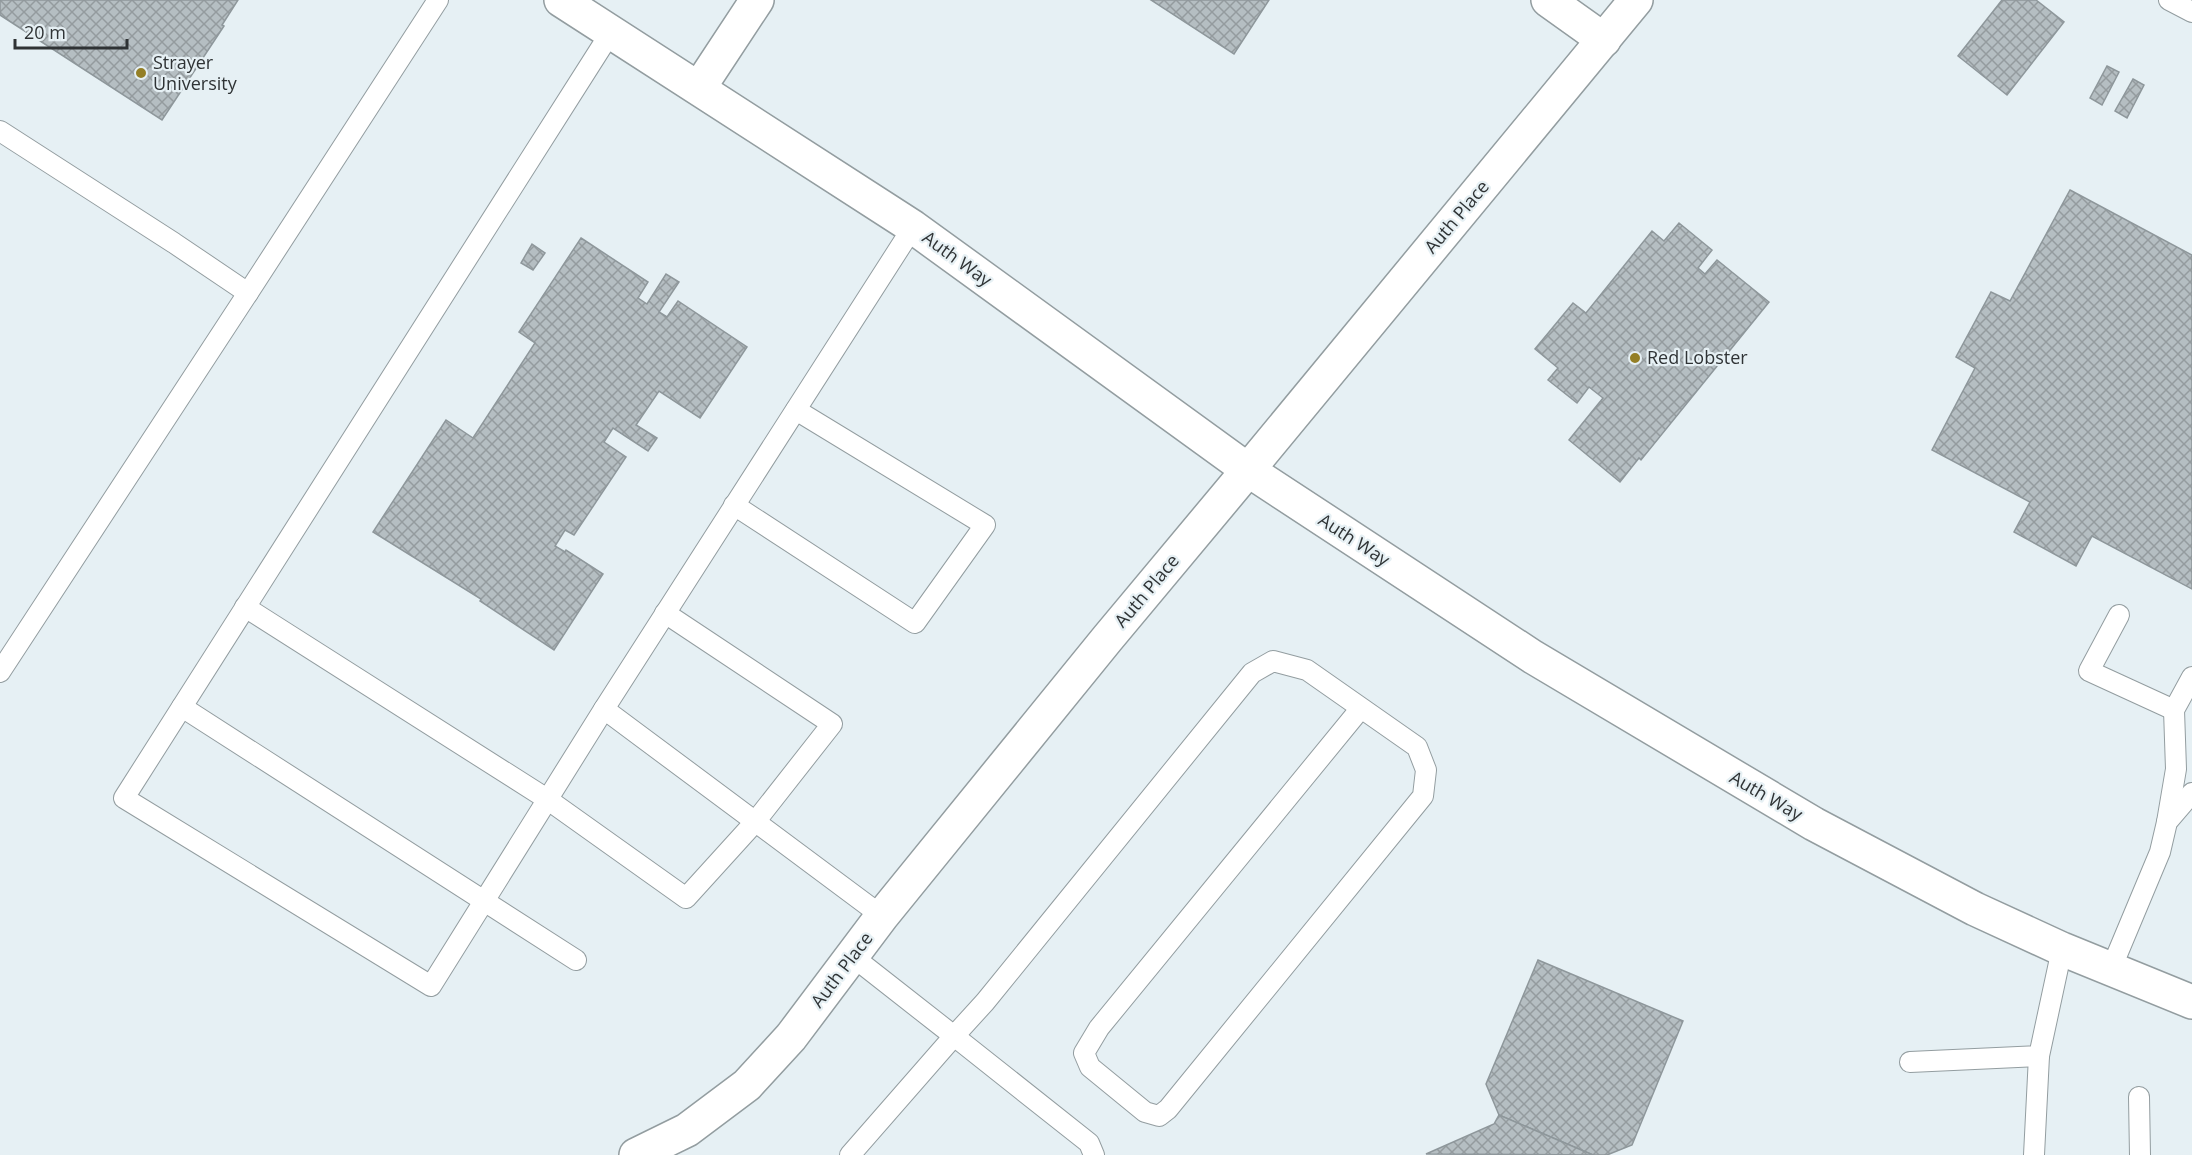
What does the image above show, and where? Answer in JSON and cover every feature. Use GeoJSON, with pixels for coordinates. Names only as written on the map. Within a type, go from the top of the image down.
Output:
{"type":"FeatureCollection","features":[{"type":"Feature","properties":{"kind":"street","name":"Auth Way"},"geometry":{"type":"LineString","coordinates":[[561,0],[914,227],[1248,470],[1533,657],[1680,746],[1844,840],[1975,909],[2062,949],[2192,1002]]}},
{"type":"Feature","properties":{"kind":"street"},"geometry":{"type":"LineString","coordinates":[[699,88],[757,0]]}},
{"type":"Feature","properties":{"kind":"street"},"geometry":{"type":"LineString","coordinates":[[1548,0],[1604,40]]}},
{"type":"Feature","properties":{"kind":"street","name":"Auth Place"},"geometry":{"type":"LineString","coordinates":[[636,1155],[687,1130],[747,1085],[791,1037],[882,916],[1107,639],[1635,0]]}},
{"type":"Feature","properties":{"kind":"lane"},"geometry":{"type":"LineString","coordinates":[[0,672],[438,0]]}},
{"type":"Feature","properties":{"kind":"lane"},"geometry":{"type":"LineString","coordinates":[[2169,0],[2192,12]]}},
{"type":"Feature","properties":{"kind":"lane"},"geometry":{"type":"LineString","coordinates":[[611,32],[124,798],[431,986],[665,613],[914,227]]}},
{"type":"Feature","properties":{"kind":"lane"},"geometry":{"type":"LineString","coordinates":[[0,131],[248,293]]}},
{"type":"Feature","properties":{"kind":"lane"},"geometry":{"type":"LineString","coordinates":[[734,505],[915,623],[985,525],[796,410]]}},
{"type":"Feature","properties":{"kind":"lane"},"geometry":{"type":"LineString","coordinates":[[245,607],[547,799],[686,898],[755,822],[832,724],[665,613]]}},
{"type":"Feature","properties":{"kind":"lane"},"geometry":{"type":"LineString","coordinates":[[2119,615],[2089,671],[2174,711]]}},
{"type":"Feature","properties":{"kind":"lane"},"geometry":{"type":"LineString","coordinates":[[850,1155],[985,1002],[1252,673],[1273,661],[1307,670],[1417,747],[1426,771],[1424,796],[1168,1109],[1159,1116],[1145,1112],[1090,1067],[1084,1053],[1099,1028],[1361,708]]}},
{"type":"Feature","properties":{"kind":"lane"},"geometry":{"type":"LineString","coordinates":[[2111,969],[2160,852],[2176,769],[2174,711],[2192,677]]}},
{"type":"Feature","properties":{"kind":"lane"},"geometry":{"type":"LineString","coordinates":[[182,707],[576,960]]}},
{"type":"Feature","properties":{"kind":"lane"},"geometry":{"type":"LineString","coordinates":[[604,709],[882,916]]}},
{"type":"Feature","properties":{"kind":"lane"},"geometry":{"type":"LineString","coordinates":[[2167,822],[2192,793]]}},
{"type":"Feature","properties":{"kind":"lane"},"geometry":{"type":"LineString","coordinates":[[2034,1155],[2039,1056],[2062,949]]}},
{"type":"Feature","properties":{"kind":"lane"},"geometry":{"type":"LineString","coordinates":[[852,956],[1089,1143],[1094,1155]]}},
{"type":"Feature","properties":{"kind":"lane"},"geometry":{"type":"LineString","coordinates":[[1910,1062],[2039,1056]]}},
{"type":"Feature","properties":{"kind":"lane"},"geometry":{"type":"LineString","coordinates":[[2139,1097],[2140,1155]]}},
{"type":"Feature","properties":{"kind":"building","name":"Strayer University"},"geometry":{"type":"Polygon","coordinates":[[[0,0],[238,0],[222,25],[224,26],[162,120],[0,15],[0,0]]]}},
{"type":"Feature","properties":{"kind":"building"},"geometry":{"type":"Polygon","coordinates":[[[1151,0],[1269,0],[1234,54],[1151,0]]]}},
{"type":"Feature","properties":{"kind":"building"},"geometry":{"type":"Polygon","coordinates":[[[2002,0],[2036,0],[2064,22],[2007,95],[1958,56],[2002,0]]]}},
{"type":"Feature","properties":{"kind":"building"},"geometry":{"type":"Polygon","coordinates":[[[2107,66],[2119,72],[2102,105],[2090,98],[2107,66]]]}},
{"type":"Feature","properties":{"kind":"building"},"geometry":{"type":"Polygon","coordinates":[[[2133,79],[2144,85],[2127,118],[2115,111],[2133,79]]]}},
{"type":"Feature","properties":{"kind":"building"},"geometry":{"type":"Polygon","coordinates":[[[2070,190],[2192,255],[2192,589],[2092,536],[2076,566],[2014,532],[2030,502],[1932,450],[1975,368],[1956,357],[1991,292],[2010,301],[2070,190]]]}},
{"type":"Feature","properties":{"kind":"building","name":"Red Lobster"},"geometry":{"type":"Polygon","coordinates":[[[1679,223],[1712,250],[1698,268],[1705,274],[1717,260],[1769,302],[1641,460],[1639,458],[1620,482],[1569,440],[1603,398],[1589,387],[1577,403],[1548,380],[1558,368],[1535,349],[1573,303],[1586,313],[1652,231],[1664,241],[1679,223]]]}},
{"type":"Feature","properties":{"kind":"building"},"geometry":{"type":"Polygon","coordinates":[[[581,238],[648,282],[638,298],[647,304],[666,274],[679,282],[659,312],[667,317],[678,301],[747,347],[700,418],[659,391],[636,425],[657,438],[648,451],[613,428],[604,442],[626,457],[574,535],[565,530],[555,546],[565,552],[566,550],[603,574],[554,650],[480,601],[481,599],[373,532],[446,420],[473,438],[535,343],[519,332],[581,238]]]}},
{"type":"Feature","properties":{"kind":"building"},"geometry":{"type":"Polygon","coordinates":[[[532,244],[545,253],[533,270],[521,263],[532,244]]]}},
{"type":"Feature","properties":{"kind":"building"},"geometry":{"type":"Polygon","coordinates":[[[1538,960],[1683,1021],[1632,1145],[1607,1155],[1593,1155],[1499,1115],[1486,1084],[1538,960]]]}},
{"type":"Feature","properties":{"kind":"building"},"geometry":{"type":"Polygon","coordinates":[[[1499,1115],[1593,1155],[1426,1154],[1494,1124],[1499,1115]]]}},
{"type":"Feature","properties":{"kind":"place","name":"Strayer University"},"geometry":{"type":"Point","coordinates":[141,73]}},
{"type":"Feature","properties":{"kind":"place","name":"Red Lobster"},"geometry":{"type":"Point","coordinates":[1635,358]}}]}
